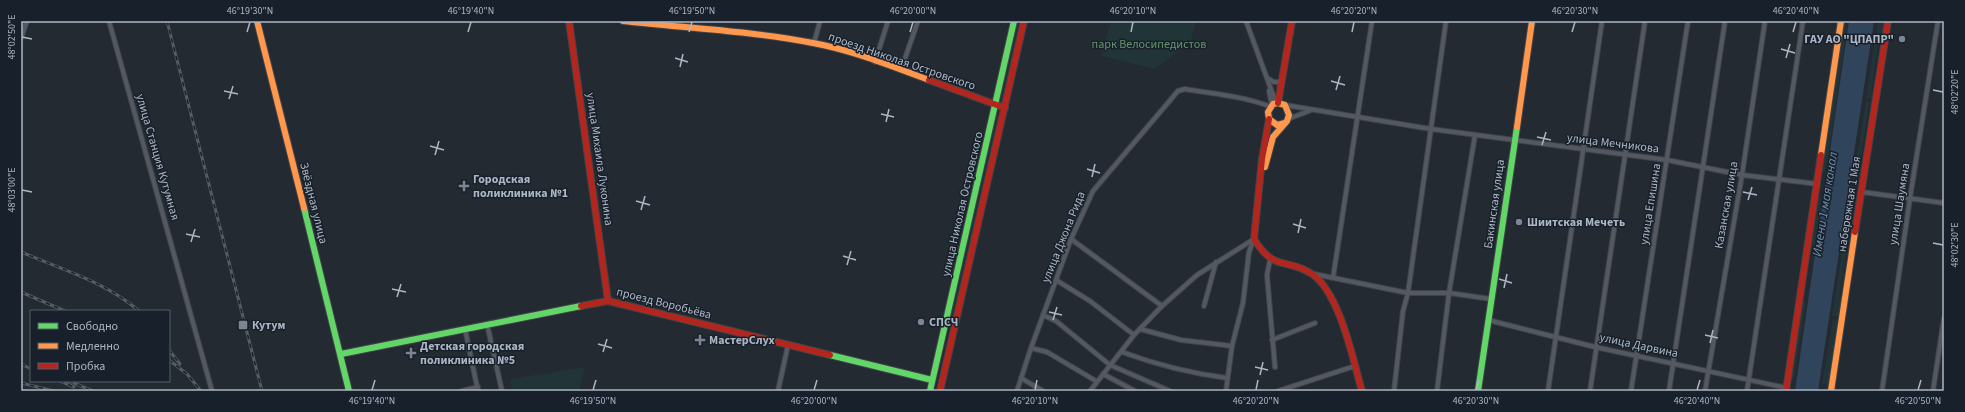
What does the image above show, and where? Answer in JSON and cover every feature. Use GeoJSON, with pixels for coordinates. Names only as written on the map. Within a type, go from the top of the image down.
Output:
{"type":"FeatureCollection","features":[{"type":"Feature","properties":{"kind":"main road","name":"Звёздная улица"},"geometry":{"type":"LineString","coordinates":[[257,21],[349,391]]}},
{"type":"Feature","properties":{"kind":"main road","name":"улица Михаила Луконина"},"geometry":{"type":"LineString","coordinates":[[569,21],[608,301]]}},
{"type":"Feature","properties":{"kind":"main road","name":"проезд Николая Островского"},"geometry":{"type":"LineString","coordinates":[[623,21],[766,36],[814,43],[901,70],[1005,108]]}},
{"type":"Feature","properties":{"kind":"main road","name":"улица Николая Островского"},"geometry":{"type":"LineString","coordinates":[[930,391],[1014,21]]}},
{"type":"Feature","properties":{"kind":"main road","name":"улица Николая Островского"},"geometry":{"type":"LineString","coordinates":[[940,391],[1024,21]]}},
{"type":"Feature","properties":{"kind":"main road"},"geometry":{"type":"LineString","coordinates":[[1292,21],[1282,82],[1274,105],[1268,112],[1269,118],[1254,239],[1259,249],[1270,260],[1312,274],[1325,286],[1341,320],[1362,391]]}},
{"type":"Feature","properties":{"kind":"main road","name":"Бакинская улица"},"geometry":{"type":"LineString","coordinates":[[1478,391],[1532,21]]}},
{"type":"Feature","properties":{"kind":"main road"},"geometry":{"type":"LineString","coordinates":[[1786,390],[1818,184],[1841,21]]}},
{"type":"Feature","properties":{"kind":"main road","name":"набережная 1 Мая"},"geometry":{"type":"LineString","coordinates":[[1830,391],[1888,21]]}},
{"type":"Feature","properties":{"kind":"main road"},"geometry":{"type":"LineString","coordinates":[[1261,178],[1273,137],[1286,121],[1289,112],[1285,105],[1274,105]]}},
{"type":"Feature","properties":{"kind":"main road"},"geometry":{"type":"LineString","coordinates":[[1269,118],[1278,125],[1286,121]]}},
{"type":"Feature","properties":{"kind":"main road","name":"проезд Воробьёва"},"geometry":{"type":"LineString","coordinates":[[341,354],[608,301],[942,382]]}},
{"type":"Feature","properties":{"kind":"main road"},"geometry":{"type":"LineString","coordinates":[[943,337],[952,340]]}},
{"type":"Feature","properties":{"kind":"street"},"geometry":{"type":"LineString","coordinates":[[21,38],[27,21]]}},
{"type":"Feature","properties":{"kind":"street","name":"улица Станция Кутумная"},"geometry":{"type":"LineString","coordinates":[[109,21],[212,391]]}},
{"type":"Feature","properties":{"kind":"street"},"geometry":{"type":"LineString","coordinates":[[814,43],[820,21]]}},
{"type":"Feature","properties":{"kind":"street"},"geometry":{"type":"LineString","coordinates":[[875,62],[888,21]]}},
{"type":"Feature","properties":{"kind":"street"},"geometry":{"type":"LineString","coordinates":[[901,70],[918,21]]}},
{"type":"Feature","properties":{"kind":"street"},"geometry":{"type":"LineString","coordinates":[[1246,21],[1268,83],[1274,105]]}},
{"type":"Feature","properties":{"kind":"street"},"geometry":{"type":"LineString","coordinates":[[1333,278],[1356,118],[1372,21]]}},
{"type":"Feature","properties":{"kind":"street"},"geometry":{"type":"LineString","coordinates":[[1394,391],[1403,311],[1408,293],[1446,21]]}},
{"type":"Feature","properties":{"kind":"street"},"geometry":{"type":"LineString","coordinates":[[1548,391],[1602,21]]}},
{"type":"Feature","properties":{"kind":"street"},"geometry":{"type":"LineString","coordinates":[[1590,391],[1645,21]]}},
{"type":"Feature","properties":{"kind":"street","name":"улица Епишина"},"geometry":{"type":"LineString","coordinates":[[1631,391],[1688,21]]}},
{"type":"Feature","properties":{"kind":"street"},"geometry":{"type":"LineString","coordinates":[[1669,391],[1725,21]]}},
{"type":"Feature","properties":{"kind":"street","name":"Казанская улица"},"geometry":{"type":"LineString","coordinates":[[1705,391],[1742,175],[1765,21]]}},
{"type":"Feature","properties":{"kind":"street"},"geometry":{"type":"LineString","coordinates":[[1747,391],[1803,21]]}},
{"type":"Feature","properties":{"kind":"street","name":"улица Шаумяна"},"geometry":{"type":"LineString","coordinates":[[1882,391],[1938,21]]}},
{"type":"Feature","properties":{"kind":"street"},"geometry":{"type":"LineString","coordinates":[[1266,78],[1274,82],[1282,82]]}},
{"type":"Feature","properties":{"kind":"street","name":"улица Джона Рида"},"geometry":{"type":"LineString","coordinates":[[1017,391],[1031,348],[1071,239],[1093,191],[1178,91],[1184,89],[1274,105]]}},
{"type":"Feature","properties":{"kind":"street","name":"улица Мечникова"},"geometry":{"type":"LineString","coordinates":[[1285,105],[1356,118],[1667,160],[1742,175],[1818,184]]}},
{"type":"Feature","properties":{"kind":"street"},"geometry":{"type":"LineString","coordinates":[[1286,121],[1311,110]]}},
{"type":"Feature","properties":{"kind":"street"},"geometry":{"type":"LineString","coordinates":[[1437,391],[1450,292],[1475,135]]}},
{"type":"Feature","properties":{"kind":"street"},"geometry":{"type":"LineString","coordinates":[[1862,192],[1944,203]]}},
{"type":"Feature","properties":{"kind":"street"},"geometry":{"type":"LineString","coordinates":[[1071,239],[1162,306]]}},
{"type":"Feature","properties":{"kind":"street"},"geometry":{"type":"LineString","coordinates":[[1090,391],[1096,381],[1122,352],[1134,335],[1162,306],[1197,275],[1254,239]]}},
{"type":"Feature","properties":{"kind":"street"},"geometry":{"type":"LineString","coordinates":[[1226,391],[1232,346],[1243,303],[1249,252],[1254,239]]}},
{"type":"Feature","properties":{"kind":"street"},"geometry":{"type":"LineString","coordinates":[[1270,260],[1267,275],[1275,367]]}},
{"type":"Feature","properties":{"kind":"street"},"geometry":{"type":"LineString","coordinates":[[1204,306],[1216,262]]}},
{"type":"Feature","properties":{"kind":"street"},"geometry":{"type":"LineString","coordinates":[[1312,274],[1408,293],[1450,292],[1491,299]]}},
{"type":"Feature","properties":{"kind":"street"},"geometry":{"type":"LineString","coordinates":[[1056,280],[1090,301],[1134,335]]}},
{"type":"Feature","properties":{"kind":"street"},"geometry":{"type":"LineString","coordinates":[[1043,315],[1056,321],[1110,365],[1170,391]]}},
{"type":"Feature","properties":{"kind":"street"},"geometry":{"type":"LineString","coordinates":[[1933,391],[1944,318]]}},
{"type":"Feature","properties":{"kind":"street","name":"улица Дарвина"},"geometry":{"type":"LineString","coordinates":[[1488,320],[1596,347],[1673,363],[1786,390]]}},
{"type":"Feature","properties":{"kind":"street"},"geometry":{"type":"LineString","coordinates":[[1272,340],[1315,323]]}},
{"type":"Feature","properties":{"kind":"street"},"geometry":{"type":"LineString","coordinates":[[487,324],[502,391]]}},
{"type":"Feature","properties":{"kind":"street"},"geometry":{"type":"LineString","coordinates":[[462,391],[478,389],[465,329]]}},
{"type":"Feature","properties":{"kind":"street"},"geometry":{"type":"LineString","coordinates":[[1140,329],[1181,340],[1232,346]]}},
{"type":"Feature","properties":{"kind":"street"},"geometry":{"type":"LineString","coordinates":[[778,391],[788,345]]}},
{"type":"Feature","properties":{"kind":"street"},"geometry":{"type":"LineString","coordinates":[[1031,348],[1047,352],[1096,381]]}},
{"type":"Feature","properties":{"kind":"street"},"geometry":{"type":"LineString","coordinates":[[1122,352],[1152,364],[1194,374],[1227,378]]}},
{"type":"Feature","properties":{"kind":"street"},"geometry":{"type":"LineString","coordinates":[[1278,391],[1355,366]]}},
{"type":"Feature","properties":{"kind":"street"},"geometry":{"type":"LineString","coordinates":[[1103,374],[1135,391]]}},
{"type":"Feature","properties":{"kind":"street"},"geometry":{"type":"LineString","coordinates":[[1021,378],[1043,391]]}},
{"type":"Feature","properties":{"kind":"green space"},"geometry":{"type":"Polygon","coordinates":[[[1017,21],[1021,21],[1002,104],[998,102],[1017,21]]]}},
{"type":"Feature","properties":{"kind":"green space","name":"парк Велосипедистов"},"geometry":{"type":"Polygon","coordinates":[[[1111,21],[1196,21],[1191,40],[1184,45],[1185,47],[1154,69],[1101,56],[1111,21]]]}},
{"type":"Feature","properties":{"kind":"green space"},"geometry":{"type":"Polygon","coordinates":[[[1843,21],[1848,21],[1827,164],[1825,170],[1821,173],[1843,21]]]}},
{"type":"Feature","properties":{"kind":"green space"},"geometry":{"type":"Polygon","coordinates":[[[1878,21],[1885,21],[1883,34],[1879,37],[1871,94],[1874,99],[1866,98],[1878,21]]]}},
{"type":"Feature","properties":{"kind":"green space"},"geometry":{"type":"Polygon","coordinates":[[[1866,101],[1873,102],[1869,105],[1860,165],[1863,170],[1861,177],[1855,175],[1855,168],[1866,101]]]}},
{"type":"Feature","properties":{"kind":"green space"},"geometry":{"type":"Polygon","coordinates":[[[996,114],[999,116],[952,324],[950,325],[948,323],[996,114]]]}},
{"type":"Feature","properties":{"kind":"green space"},"geometry":{"type":"Polygon","coordinates":[[[1817,195],[1820,198],[1821,203],[1814,250],[1809,250],[1817,195]]]}},
{"type":"Feature","properties":{"kind":"green space"},"geometry":{"type":"Polygon","coordinates":[[[1853,200],[1858,201],[1856,213],[1852,217],[1840,294],[1843,299],[1840,317],[1832,316],[1849,207],[1853,200]]]}},
{"type":"Feature","properties":{"kind":"green space"},"geometry":{"type":"Polygon","coordinates":[[[1806,301],[1794,379],[1790,379],[1801,303],[1806,301]]]}},
{"type":"Feature","properties":{"kind":"green space"},"geometry":{"type":"Polygon","coordinates":[[[1833,319],[1840,320],[1829,385],[1822,384],[1833,319]]]}},
{"type":"Feature","properties":{"kind":"green space"},"geometry":{"type":"Polygon","coordinates":[[[585,367],[579,391],[512,391],[510,379],[585,367]]]}},
{"type":"Feature","properties":{"kind":"water","name":"Имени 1 мая канал"},"geometry":{"type":"Polygon","coordinates":[[[1849,21],[1874,21],[1818,391],[1795,391],[1849,21]]]}},
{"type":"Feature","properties":{"kind":"railway"},"geometry":{"type":"LineString","coordinates":[[167,21],[262,391]]}},
{"type":"Feature","properties":{"kind":"railway"},"geometry":{"type":"LineString","coordinates":[[21,252],[98,284],[138,310]]}},
{"type":"Feature","properties":{"kind":"railway"},"geometry":{"type":"LineString","coordinates":[[21,292],[63,310]]}},
{"type":"Feature","properties":{"kind":"railway"},"geometry":{"type":"LineString","coordinates":[[170,351],[180,364]]}},
{"type":"Feature","properties":{"kind":"railway"},"geometry":{"type":"LineString","coordinates":[[170,361],[187,374],[201,391]]}},
{"type":"Feature","properties":{"kind":"railway"},"geometry":{"type":"LineString","coordinates":[[21,364],[30,368]]}},
{"type":"Feature","properties":{"kind":"railway"},"geometry":{"type":"LineString","coordinates":[[62,382],[74,387]]}},
{"type":"Feature","properties":{"kind":"railway"},"geometry":{"type":"LineString","coordinates":[[71,382],[93,391]]}},
{"type":"Feature","properties":{"kind":"railway"},"geometry":{"type":"LineString","coordinates":[[21,383],[54,391]]}},
{"type":"Feature","properties":{"kind":"traffic: fast"},"geometry":{"type":"LineString","coordinates":[[930,391],[1014,21]]}},
{"type":"Feature","properties":{"kind":"traffic: fast"},"geometry":{"type":"LineString","coordinates":[[1478,391],[1517,127]]}},
{"type":"Feature","properties":{"kind":"traffic: fast"},"geometry":{"type":"LineString","coordinates":[[304,208],[349,391]]}},
{"type":"Feature","properties":{"kind":"traffic: fast"},"geometry":{"type":"LineString","coordinates":[[341,354],[581,306]]}},
{"type":"Feature","properties":{"kind":"traffic: fast"},"geometry":{"type":"LineString","coordinates":[[830,355],[932,380]]}},
{"type":"Feature","properties":{"kind":"traffic: slow"},"geometry":{"type":"LineString","coordinates":[[257,21],[304,208]]}},
{"type":"Feature","properties":{"kind":"traffic: slow"},"geometry":{"type":"LineString","coordinates":[[623,21],[742,33],[813,43],[857,54],[929,80]]}},
{"type":"Feature","properties":{"kind":"traffic: slow"},"geometry":{"type":"LineString","coordinates":[[1517,127],[1532,21]]}},
{"type":"Feature","properties":{"kind":"traffic: slow"},"geometry":{"type":"LineString","coordinates":[[1821,155],[1841,21]]}},
{"type":"Feature","properties":{"kind":"traffic: slow"},"geometry":{"type":"LineString","coordinates":[[1265,167],[1273,137],[1287,121],[1289,115],[1285,105],[1278,103],[1273,104],[1268,112],[1269,119],[1277,125],[1285,123]]}},
{"type":"Feature","properties":{"kind":"traffic: slow"},"geometry":{"type":"LineString","coordinates":[[1831,391],[1855,232]]}},
{"type":"Feature","properties":{"kind":"traffic: jam"},"geometry":{"type":"LineString","coordinates":[[569,21],[608,301]]}},
{"type":"Feature","properties":{"kind":"traffic: jam"},"geometry":{"type":"LineString","coordinates":[[940,391],[1024,21]]}},
{"type":"Feature","properties":{"kind":"traffic: jam"},"geometry":{"type":"LineString","coordinates":[[1278,103],[1292,21]]}},
{"type":"Feature","properties":{"kind":"traffic: jam"},"geometry":{"type":"LineString","coordinates":[[1855,232],[1888,21]]}},
{"type":"Feature","properties":{"kind":"traffic: jam"},"geometry":{"type":"LineString","coordinates":[[929,80],[1005,108]]}},
{"type":"Feature","properties":{"kind":"traffic: jam"},"geometry":{"type":"LineString","coordinates":[[1269,119],[1262,159],[1254,239],[1261,250],[1275,261],[1303,269],[1312,274],[1322,283],[1338,311],[1350,345],[1362,391]]}},
{"type":"Feature","properties":{"kind":"traffic: jam"},"geometry":{"type":"LineString","coordinates":[[1786,391],[1821,155]]}},
{"type":"Feature","properties":{"kind":"traffic: jam"},"geometry":{"type":"LineString","coordinates":[[581,306],[608,301],[830,355]]}},
{"type":"Feature","properties":{"kind":"place","name":"ГАУ АО \"ЦПАПР\""},"geometry":{"type":"Point","coordinates":[1902,39]}},
{"type":"Feature","properties":{"kind":"place","name":"Городская поликлиника №1"},"geometry":{"type":"Point","coordinates":[464,186]}},
{"type":"Feature","properties":{"kind":"place","name":"Шиитская Мечеть"},"geometry":{"type":"Point","coordinates":[1519,222]}},
{"type":"Feature","properties":{"kind":"place","name":"СПСЧ"},"geometry":{"type":"Point","coordinates":[921,322]}},
{"type":"Feature","properties":{"kind":"place","name":"Кутум"},"geometry":{"type":"Point","coordinates":[243,325]}},
{"type":"Feature","properties":{"kind":"place","name":"МастерСлух"},"geometry":{"type":"Point","coordinates":[700,340]}},
{"type":"Feature","properties":{"kind":"place","name":"Детская городская поликлиника №5"},"geometry":{"type":"Point","coordinates":[411,353]}}]}
